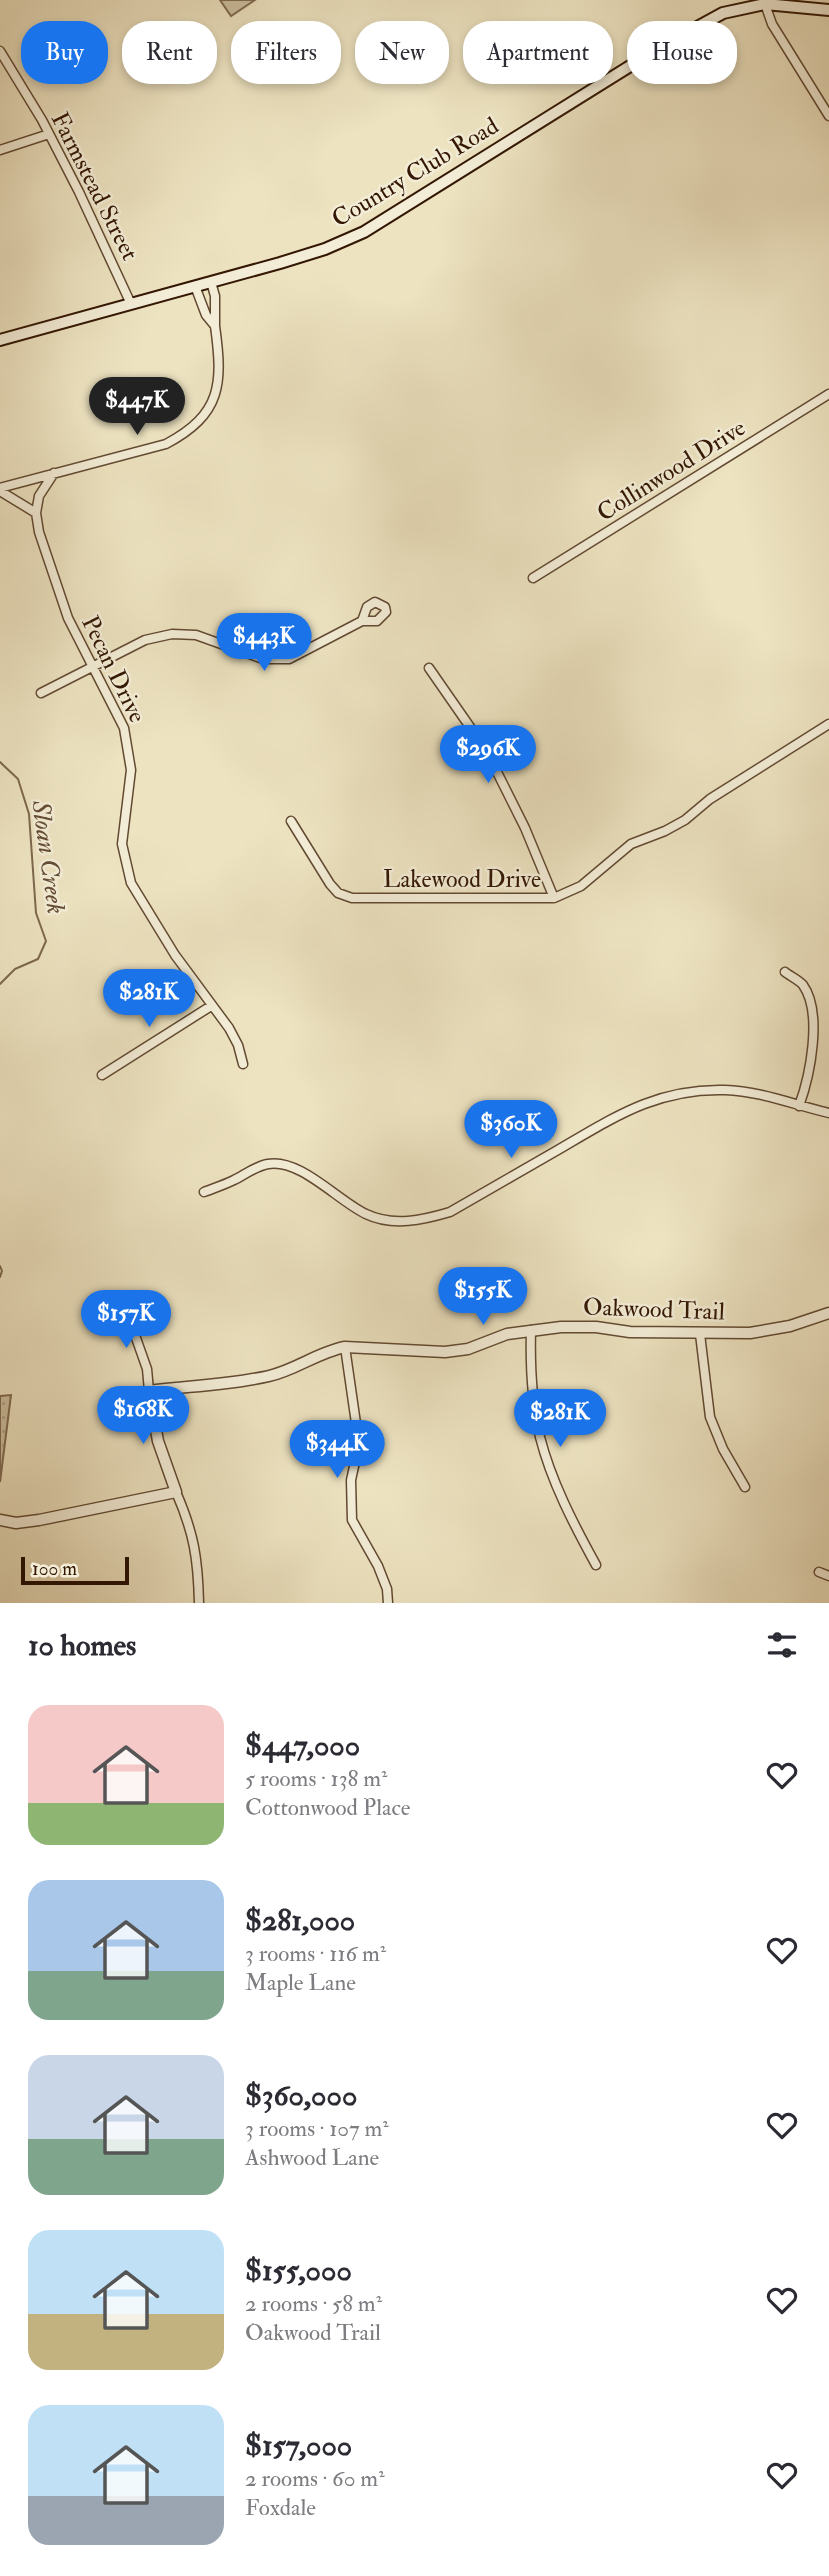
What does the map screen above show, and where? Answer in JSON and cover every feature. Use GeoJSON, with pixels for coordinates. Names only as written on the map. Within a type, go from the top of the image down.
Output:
{"type":"FeatureCollection","features":[{"type":"Feature","properties":{"kind":"main road","name":"Country Club Road"},"geometry":{"type":"LineString","coordinates":[[0,340],[211,282],[325,248],[364,232],[693,27],[723,13],[765,2],[829,10]]}},
{"type":"Feature","properties":{"kind":"street"},"geometry":{"type":"LineString","coordinates":[[765,2],[772,24],[829,116]]}},
{"type":"Feature","properties":{"kind":"street","name":"Farmstead Street"},"geometry":{"type":"LineString","coordinates":[[0,51],[50,134],[131,304]]}},
{"type":"Feature","properties":{"kind":"street"},"geometry":{"type":"LineString","coordinates":[[0,150],[50,134]]}},
{"type":"Feature","properties":{"kind":"street"},"geometry":{"type":"LineString","coordinates":[[0,490],[166,443],[197,424],[209,408],[218,384],[220,363],[215,326],[215,296],[211,282]]}},
{"type":"Feature","properties":{"kind":"street"},"geometry":{"type":"LineString","coordinates":[[195,286],[206,316],[215,326]]}},
{"type":"Feature","properties":{"kind":"street","name":"Collinwood Drive"},"geometry":{"type":"LineString","coordinates":[[533,578],[829,394]]}},
{"type":"Feature","properties":{"kind":"street"},"geometry":{"type":"LineString","coordinates":[[0,490],[36,513],[39,496],[54,473]]}},
{"type":"Feature","properties":{"kind":"street","name":"Pecan Drive"},"geometry":{"type":"LineString","coordinates":[[36,513],[39,531],[68,618],[124,728],[129,747],[130,790],[122,844],[131,883],[175,955],[229,1028],[243,1063]]}},
{"type":"Feature","properties":{"kind":"street"},"geometry":{"type":"LineString","coordinates":[[41,693],[145,640],[172,634],[196,635],[263,659],[289,659],[362,621]]}},
{"type":"Feature","properties":{"kind":"street"},"geometry":{"type":"LineString","coordinates":[[429,668],[493,762],[525,828],[554,898]]}},
{"type":"Feature","properties":{"kind":"street","name":"Lakewood Drive"},"geometry":{"type":"LineString","coordinates":[[291,821],[330,884],[338,893],[352,898],[554,898],[581,886],[631,844],[685,820],[710,799],[829,724]]}},
{"type":"Feature","properties":{"kind":"street"},"geometry":{"type":"LineString","coordinates":[[785,972],[803,985],[812,1011],[812,1043],[806,1087],[799,1106]]}},
{"type":"Feature","properties":{"kind":"street"},"geometry":{"type":"LineString","coordinates":[[102,1075],[211,1006]]}},
{"type":"Feature","properties":{"kind":"street"},"geometry":{"type":"LineString","coordinates":[[204,1192],[266,1164],[283,1164],[298,1170],[367,1215],[395,1221],[421,1221],[450,1212],[612,1118],[652,1100],[702,1089],[728,1090],[749,1092],[829,1113]]}},
{"type":"Feature","properties":{"kind":"street"},"geometry":{"type":"LineString","coordinates":[[124,1304],[147,1369],[158,1441],[189,1522],[198,1556],[199,1603]]}},
{"type":"Feature","properties":{"kind":"street","name":"Oakwood Trail"},"geometry":{"type":"LineString","coordinates":[[149,1391],[269,1377],[293,1369],[329,1350],[345,1347],[445,1352],[468,1349],[507,1334],[581,1326],[630,1332],[700,1334],[768,1331],[829,1313]]}},
{"type":"Feature","properties":{"kind":"street"},"geometry":{"type":"LineString","coordinates":[[531,1330],[530,1364],[540,1437],[562,1498],[596,1565]]}},
{"type":"Feature","properties":{"kind":"street"},"geometry":{"type":"LineString","coordinates":[[700,1334],[710,1417],[723,1449],[745,1487]]}},
{"type":"Feature","properties":{"kind":"street"},"geometry":{"type":"LineString","coordinates":[[345,1347],[359,1444],[351,1480],[352,1521],[377,1566],[387,1589],[388,1603]]}},
{"type":"Feature","properties":{"kind":"street"},"geometry":{"type":"LineString","coordinates":[[0,1520],[16,1523],[39,1520],[176,1492]]}},
{"type":"Feature","properties":{"kind":"street"},"geometry":{"type":"LineString","coordinates":[[819,1572],[829,1576]]}},
{"type":"Feature","properties":{"kind":"shaded area"},"geometry":{"type":"Polygon","coordinates":[[[220,0],[255,0],[231,16],[220,0]]]}},
{"type":"Feature","properties":{"kind":"shaded area"},"geometry":{"type":"Polygon","coordinates":[[[11,1395],[0,1482],[0,1396],[11,1395]]]}},
{"type":"Feature","properties":{"kind":"waterway","name":"Sloan Creek"},"geometry":{"type":"LineString","coordinates":[[0,762],[18,779],[29,814],[36,913],[46,941],[38,959],[15,969],[0,984]]}},
{"type":"Feature","properties":{"kind":"waterway","name":"Sloan Creek"},"geometry":{"type":"LineString","coordinates":[[0,1266],[0,1277]]}}]}
